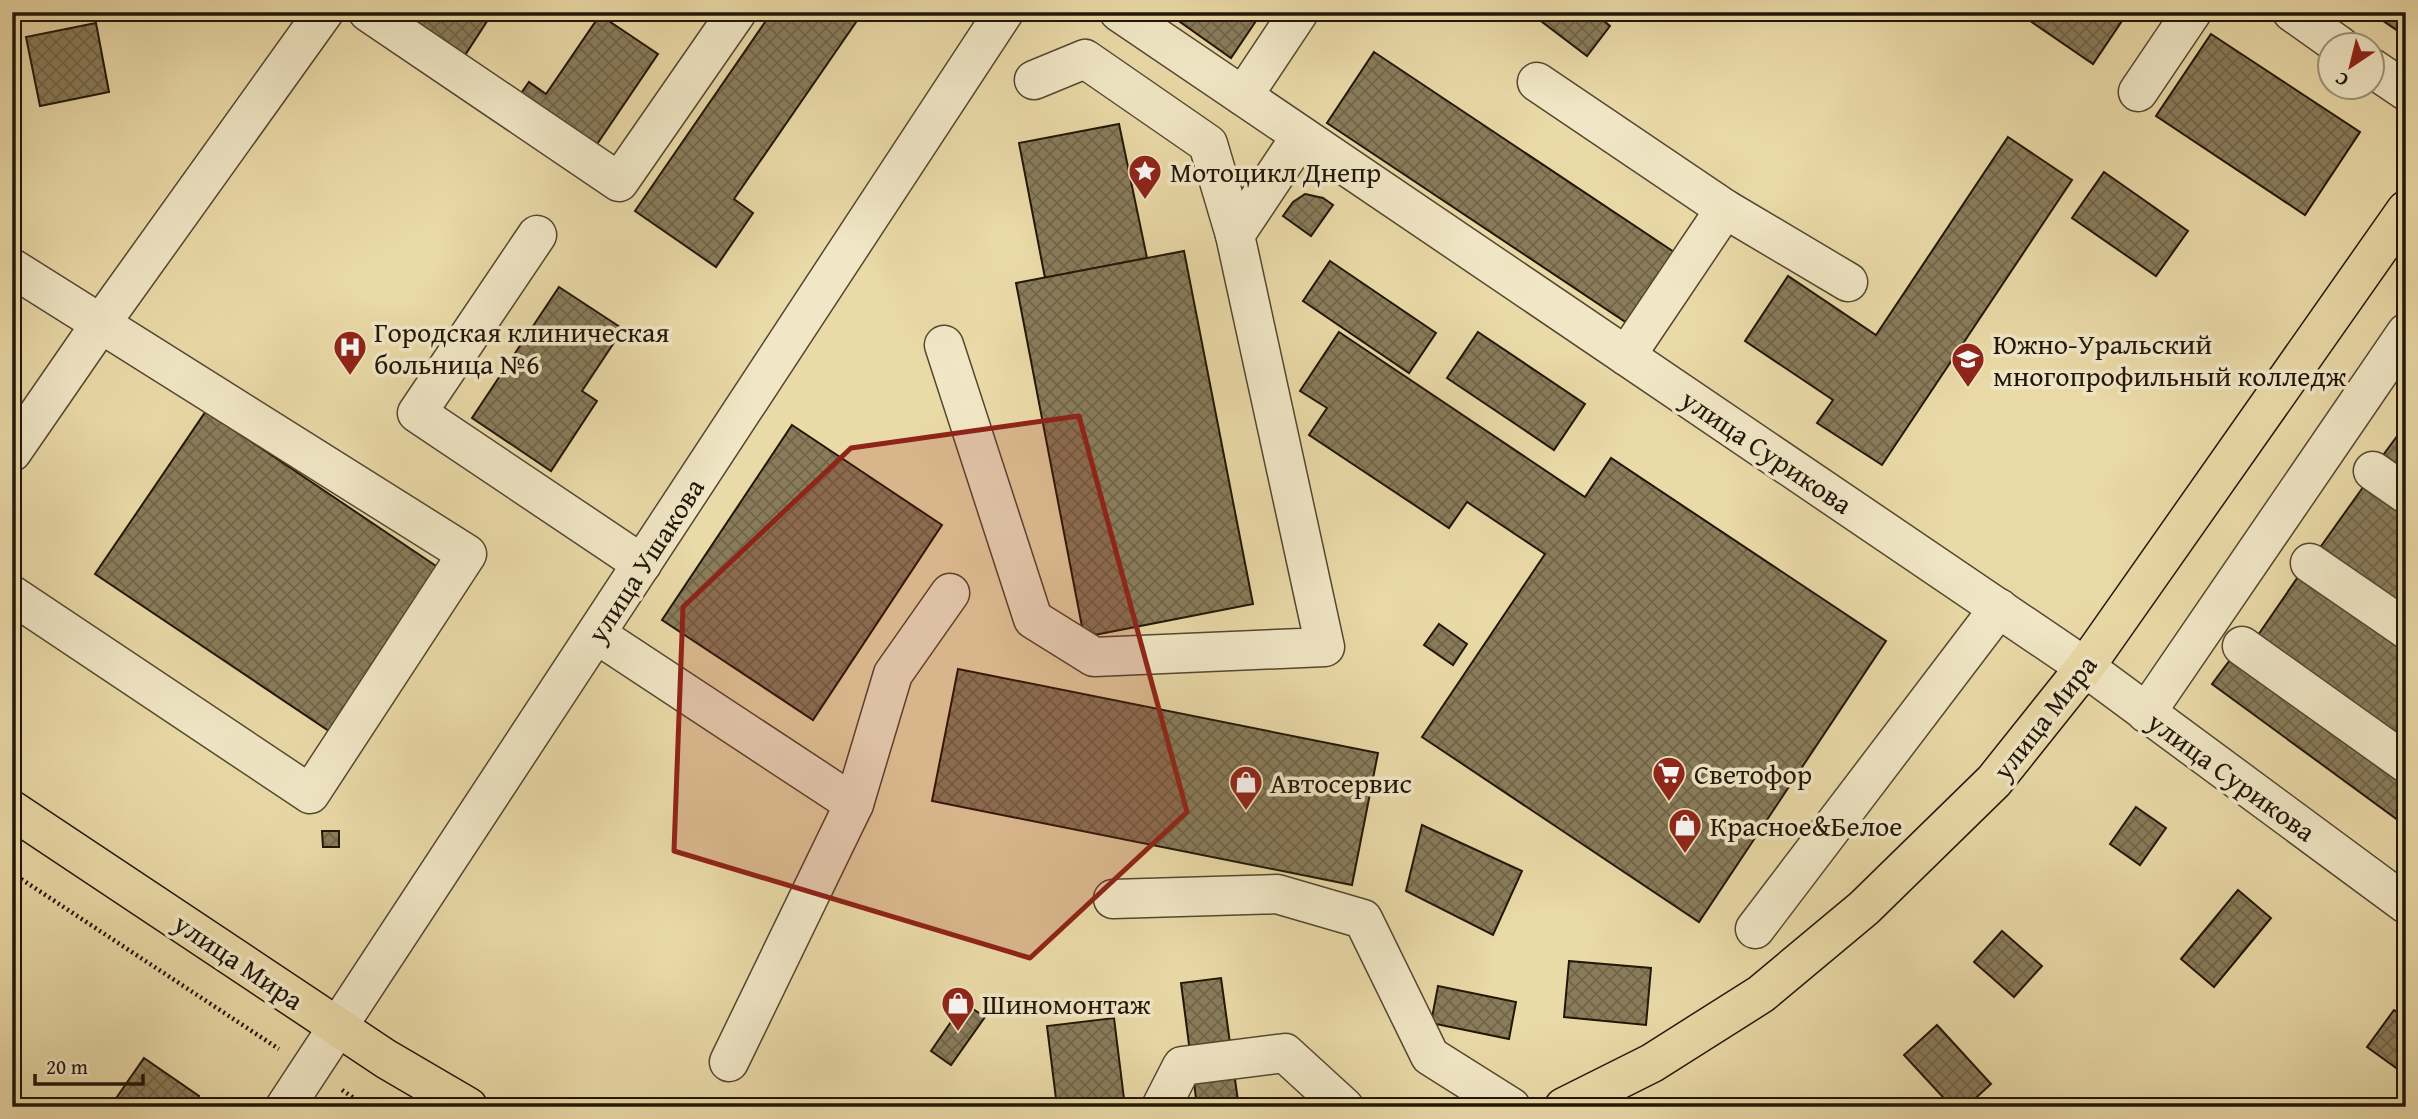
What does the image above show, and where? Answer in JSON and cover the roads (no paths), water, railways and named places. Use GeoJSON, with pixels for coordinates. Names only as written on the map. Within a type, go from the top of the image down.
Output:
{"type":"FeatureCollection","features":[{"type":"Feature","properties":{"kind":"main road","name":"улица Мира"},"geometry":{"type":"LineString","coordinates":[[1564,1107],[1652,1063],[1761,994],[1813,951],[1961,816],[2026,744],[2085,667],[2406,210]]}},
{"type":"Feature","properties":{"kind":"main road","name":"улица Мира"},"geometry":{"type":"LineString","coordinates":[[12,810],[340,1028],[468,1107]]}},
{"type":"Feature","properties":{"kind":"street"},"geometry":{"type":"LineString","coordinates":[[12,452],[324,12]]}},
{"type":"Feature","properties":{"kind":"street"},"geometry":{"type":"LineString","coordinates":[[368,12],[619,182],[737,12]]}},
{"type":"Feature","properties":{"kind":"street","name":"улица Ушакова"},"geometry":{"type":"LineString","coordinates":[[285,1107],[340,1028],[1004,12]]}},
{"type":"Feature","properties":{"kind":"street","name":"улица Сурикова"},"geometry":{"type":"LineString","coordinates":[[1119,12],[2085,667],[2406,904]]}},
{"type":"Feature","properties":{"kind":"street"},"geometry":{"type":"LineString","coordinates":[[1243,96],[1299,12]]}},
{"type":"Feature","properties":{"kind":"street"},"geometry":{"type":"LineString","coordinates":[[2138,92],[2192,12]]}},
{"type":"Feature","properties":{"kind":"street"},"geometry":{"type":"LineString","coordinates":[[2292,12],[2320,32]]}},
{"type":"Feature","properties":{"kind":"street"},"geometry":{"type":"LineString","coordinates":[[944,345],[1033,619],[1094,657],[1325,647],[1235,235],[1208,144],[1085,58],[1034,80]]}},
{"type":"Feature","properties":{"kind":"street"},"geometry":{"type":"LineString","coordinates":[[2386,77],[2406,91]]}},
{"type":"Feature","properties":{"kind":"street"},"geometry":{"type":"LineString","coordinates":[[1536,82],[1725,209],[1848,282]]}},
{"type":"Feature","properties":{"kind":"street"},"geometry":{"type":"LineString","coordinates":[[1235,235],[1301,136]]}},
{"type":"Feature","properties":{"kind":"street"},"geometry":{"type":"LineString","coordinates":[[1626,356],[1725,209]]}},
{"type":"Feature","properties":{"kind":"street"},"geometry":{"type":"LineString","coordinates":[[537,235],[417,413],[642,564]]}},
{"type":"Feature","properties":{"kind":"street"},"geometry":{"type":"LineString","coordinates":[[12,268],[99,326],[467,554],[310,793],[12,595]]}},
{"type":"Feature","properties":{"kind":"street"},"geometry":{"type":"LineString","coordinates":[[2146,713],[2406,333]]}},
{"type":"Feature","properties":{"kind":"street"},"geometry":{"type":"LineString","coordinates":[[2373,471],[2406,494]]}},
{"type":"Feature","properties":{"kind":"street"},"geometry":{"type":"LineString","coordinates":[[2310,563],[2406,629]]}},
{"type":"Feature","properties":{"kind":"street"},"geometry":{"type":"LineString","coordinates":[[729,1062],[854,804],[893,674],[950,593]]}},
{"type":"Feature","properties":{"kind":"street"},"geometry":{"type":"LineString","coordinates":[[1755,929],[1999,608]]}},
{"type":"Feature","properties":{"kind":"street"},"geometry":{"type":"LineString","coordinates":[[596,634],[854,804]]}},
{"type":"Feature","properties":{"kind":"street"},"geometry":{"type":"LineString","coordinates":[[2242,646],[2406,763]]}},
{"type":"Feature","properties":{"kind":"street"},"geometry":{"type":"LineString","coordinates":[[1113,899],[1277,894],[1363,919],[1430,1056],[1458,1089],[1511,1107]]}},
{"type":"Feature","properties":{"kind":"street"},"geometry":{"type":"LineString","coordinates":[[1161,1107],[1182,1066],[1285,1053],[1344,1107]]}},
{"type":"Feature","properties":{"kind":"place","name":"Мотоцикл Днепр"},"geometry":{"type":"Point","coordinates":[1145,201]}},
{"type":"Feature","properties":{"kind":"place","name":"Городская клиническая больница №6"},"geometry":{"type":"Point","coordinates":[350,377]}},
{"type":"Feature","properties":{"kind":"place","name":"Южно-Уральский многопрофильный колледж"},"geometry":{"type":"Point","coordinates":[1968,389]}},
{"type":"Feature","properties":{"kind":"place","name":"Светофор"},"geometry":{"type":"Point","coordinates":[1669,803]}},
{"type":"Feature","properties":{"kind":"place","name":"Автосервис"},"geometry":{"type":"Point","coordinates":[1246,812]}},
{"type":"Feature","properties":{"kind":"place","name":"Красное&Белое"},"geometry":{"type":"Point","coordinates":[1685,855]}},
{"type":"Feature","properties":{"kind":"place","name":"Шиномонтаж"},"geometry":{"type":"Point","coordinates":[958,1033]}}]}
